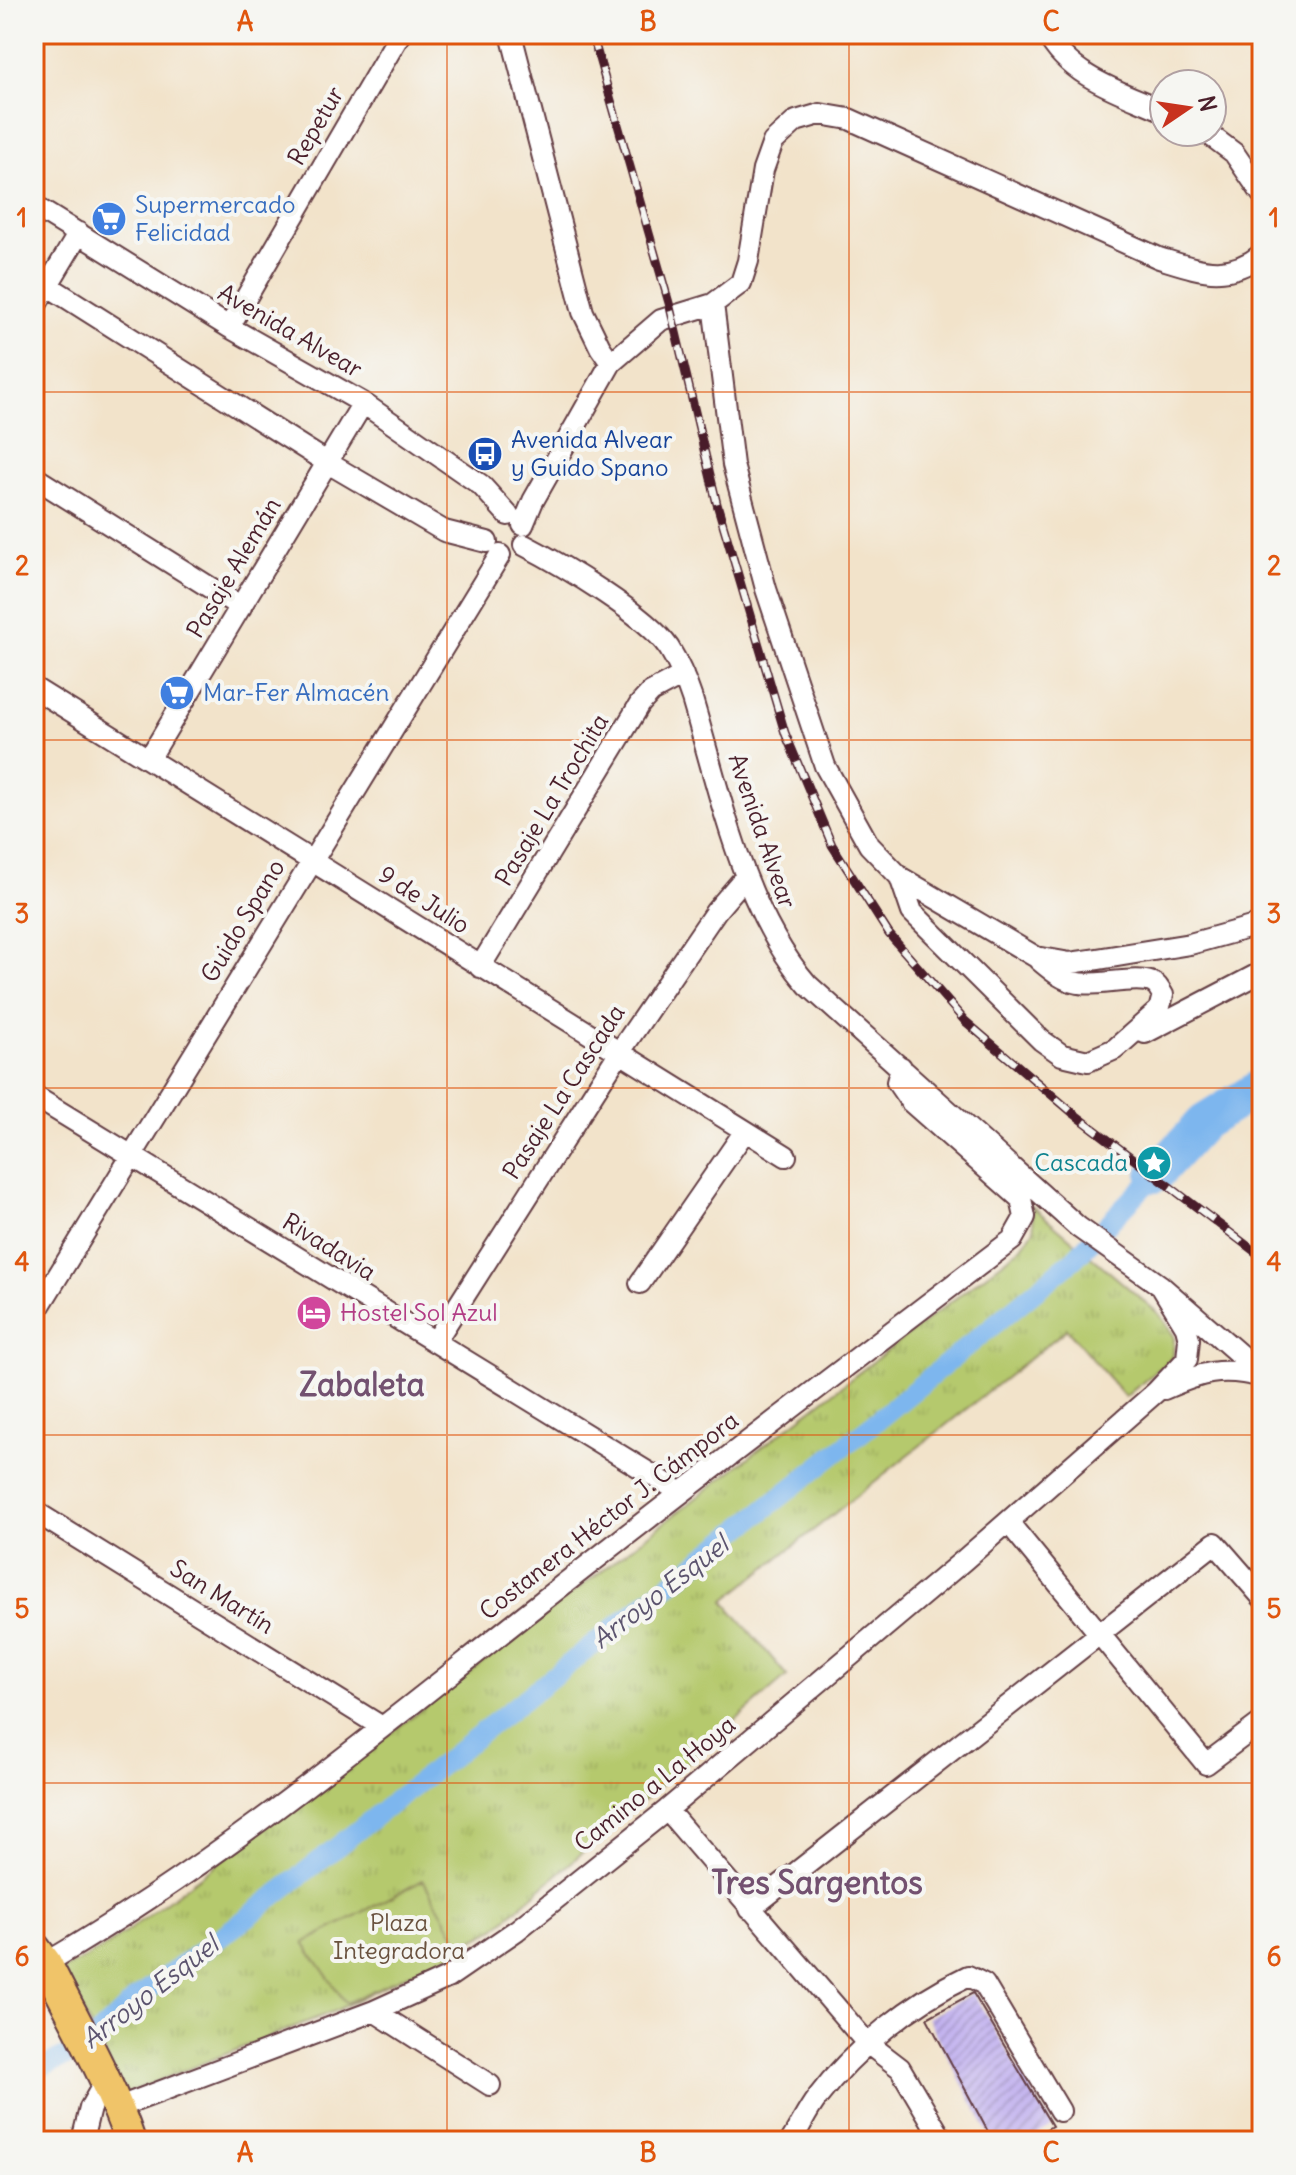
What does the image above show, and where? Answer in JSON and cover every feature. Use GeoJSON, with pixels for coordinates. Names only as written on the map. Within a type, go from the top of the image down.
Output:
{"type":"FeatureCollection","features":[{"type":"Feature","properties":{"kind":"highway"},"geometry":{"type":"LineString","coordinates":[[38,1961],[63,1998],[106,2080],[130,2141]]}},
{"type":"Feature","properties":{"kind":"street","name":"Repetur"},"geometry":{"type":"LineString","coordinates":[[229,327],[400,34]]}},
{"type":"Feature","properties":{"kind":"street"},"geometry":{"type":"LineString","coordinates":[[511,34],[583,312],[611,363]]}},
{"type":"Feature","properties":{"kind":"street"},"geometry":{"type":"LineString","coordinates":[[1047,34],[1064,59],[1087,76],[1148,104]]}},
{"type":"Feature","properties":{"kind":"street"},"geometry":{"type":"LineString","coordinates":[[41,281],[328,463],[444,531],[514,555],[517,526],[611,363],[661,320],[713,304],[741,283],[748,261],[763,170],[773,142],[796,121],[820,114],[849,119],[1159,258],[1205,272],[1241,267],[1262,254]]}},
{"type":"Feature","properties":{"kind":"street"},"geometry":{"type":"LineString","coordinates":[[1227,148],[1262,194]]}},
{"type":"Feature","properties":{"kind":"street","name":"Avenida Alvear"},"geometry":{"type":"LineString","coordinates":[[34,206],[229,327],[363,403],[481,485],[517,526],[654,631],[668,647],[683,675],[746,876],[770,933],[787,961],[808,985],[1078,1227],[1139,1270]]}},
{"type":"Feature","properties":{"kind":"street"},"geometry":{"type":"LineString","coordinates":[[34,308],[41,281],[79,233]]}},
{"type":"Feature","properties":{"kind":"street"},"geometry":{"type":"LineString","coordinates":[[713,304],[733,465],[766,589],[825,766],[869,845],[900,877],[1036,957],[1062,978],[1079,983],[1112,984],[1142,980],[1155,984],[1163,995],[1159,1010],[1115,1049]]}},
{"type":"Feature","properties":{"kind":"street","name":"Pasaje Alemán"},"geometry":{"type":"LineString","coordinates":[[149,759],[363,403]]}},
{"type":"Feature","properties":{"kind":"street"},"geometry":{"type":"LineString","coordinates":[[34,477],[241,607]]}},
{"type":"Feature","properties":{"kind":"street","name":"Guido Spano"},"geometry":{"type":"LineString","coordinates":[[34,1315],[311,858],[493,548],[488,525],[496,517],[517,526]]}},
{"type":"Feature","properties":{"kind":"street","name":"Pasaje La Trochita"},"geometry":{"type":"LineString","coordinates":[[480,967],[640,704],[651,692],[683,675]]}},
{"type":"Feature","properties":{"kind":"street","name":"9 de Julio"},"geometry":{"type":"LineString","coordinates":[[34,688],[786,1156]]}},
{"type":"Feature","properties":{"kind":"street","name":"Pasaje La Cascada"},"geometry":{"type":"LineString","coordinates":[[435,1342],[619,1053],[716,911],[746,876]]}},
{"type":"Feature","properties":{"kind":"street"},"geometry":{"type":"LineString","coordinates":[[900,877],[912,912],[1041,1040],[1062,1055],[1088,1061],[1262,972]]}},
{"type":"Feature","properties":{"kind":"street"},"geometry":{"type":"LineString","coordinates":[[1036,957],[1070,963],[1098,959],[1190,944],[1262,924]]}},
{"type":"Feature","properties":{"kind":"street","name":"Costanera Héctor J. Cámpora"},"geometry":{"type":"LineString","coordinates":[[38,1961],[85,1940],[270,1814],[680,1492],[1012,1240],[1025,1217],[1021,1199],[903,1093],[897,1082],[901,1067]]}},
{"type":"Feature","properties":{"kind":"street","name":"Rivadavia"},"geometry":{"type":"LineString","coordinates":[[34,1096],[680,1492]]}},
{"type":"Feature","properties":{"kind":"street"},"geometry":{"type":"LineString","coordinates":[[640,1283],[745,1131]]}},
{"type":"Feature","properties":{"kind":"street","name":"Camino a La Hoya"},"geometry":{"type":"LineString","coordinates":[[1139,1270],[1262,1376]]}},
{"type":"Feature","properties":{"kind":"street","name":"Camino a La Hoya"},"geometry":{"type":"LineString","coordinates":[[119,2107],[374,2011],[447,1978],[517,1930],[667,1810],[1008,1522],[1156,1392],[1187,1359],[1189,1339],[1186,1327],[1161,1286]]}},
{"type":"Feature","properties":{"kind":"street","name":"Camino a La Hoya"},"geometry":{"type":"LineString","coordinates":[[1156,1392],[1199,1374],[1218,1371],[1262,1376]]}},
{"type":"Feature","properties":{"kind":"street","name":"San Martín"},"geometry":{"type":"LineString","coordinates":[[34,1511],[382,1727]]}},
{"type":"Feature","properties":{"kind":"street"},"geometry":{"type":"LineString","coordinates":[[1008,1522],[1206,1764],[1262,1722]]}},
{"type":"Feature","properties":{"kind":"street"},"geometry":{"type":"LineString","coordinates":[[750,1909],[1215,1543],[1262,1597]]}},
{"type":"Feature","properties":{"kind":"street"},"geometry":{"type":"LineString","coordinates":[[667,1810],[866,2042],[900,2068],[943,2141]]}},
{"type":"Feature","properties":{"kind":"street"},"geometry":{"type":"LineString","coordinates":[[791,2141],[816,2099],[866,2042],[950,1984],[968,1976],[984,1984],[1060,2111]]}},
{"type":"Feature","properties":{"kind":"street"},"geometry":{"type":"LineString","coordinates":[[374,2011],[490,2085]]}},
{"type":"Feature","properties":{"kind":"street"},"geometry":{"type":"LineString","coordinates":[[82,2141],[90,2108],[106,2080]]}},
{"type":"Feature","properties":{"kind":"green space"},"geometry":{"type":"Polygon","coordinates":[[[1032,1206],[1159,1314],[1174,1336],[1173,1357],[1125,1397],[1067,1329],[724,1601],[787,1676],[493,1930],[337,2010],[125,2094],[62,1971],[110,1944],[361,1756],[1022,1247],[1034,1230],[1032,1206]]]}},
{"type":"Feature","properties":{"kind":"green space","name":"Plaza Integradora"},"geometry":{"type":"Polygon","coordinates":[[[423,1880],[463,1949],[346,2003],[304,1943],[423,1880]]]}},
{"type":"Feature","properties":{"kind":"building"},"geometry":{"type":"Polygon","coordinates":[[[973,1993],[1052,2126],[1025,2141],[993,2141],[927,2018],[973,1993]]]}},
{"type":"Feature","properties":{"kind":"waterway","name":"Arroyo Esquel"},"geometry":{"type":"LineString","coordinates":[[1155,1175],[1204,1122],[1262,1086]]}},
{"type":"Feature","properties":{"kind":"waterway","name":"Arroyo Esquel"},"geometry":{"type":"LineString","coordinates":[[34,2071],[80,2050],[95,2039],[137,1998],[248,1917],[879,1419],[1074,1259],[1155,1175]]}},
{"type":"Feature","properties":{"kind":"railway"},"geometry":{"type":"LineString","coordinates":[[592,34],[669,303],[717,504],[785,733],[832,845],[889,934],[965,1021],[1073,1113],[1262,1257]]}},
{"type":"Feature","properties":{"kind":"place","name":"Supermercado Felicidad"},"geometry":{"type":"Point","coordinates":[109,219]}},
{"type":"Feature","properties":{"kind":"place","name":"Avenida Alvear y Guido Spano"},"geometry":{"type":"Point","coordinates":[485,454]}},
{"type":"Feature","properties":{"kind":"place","name":"Mar-Fer Almacén"},"geometry":{"type":"Point","coordinates":[177,693]}},
{"type":"Feature","properties":{"kind":"place","name":"Cascada"},"geometry":{"type":"Point","coordinates":[1154,1163]}},
{"type":"Feature","properties":{"kind":"place","name":"Hostel Sol Azul"},"geometry":{"type":"Point","coordinates":[314,1313]}},
{"type":"Feature","properties":{"kind":"district","name":"Zabaleta"},"geometry":{"type":"Point","coordinates":[362,1385]}},
{"type":"Feature","properties":{"kind":"district","name":"Tres Sargentos"},"geometry":{"type":"Point","coordinates":[817,1883]}}]}
